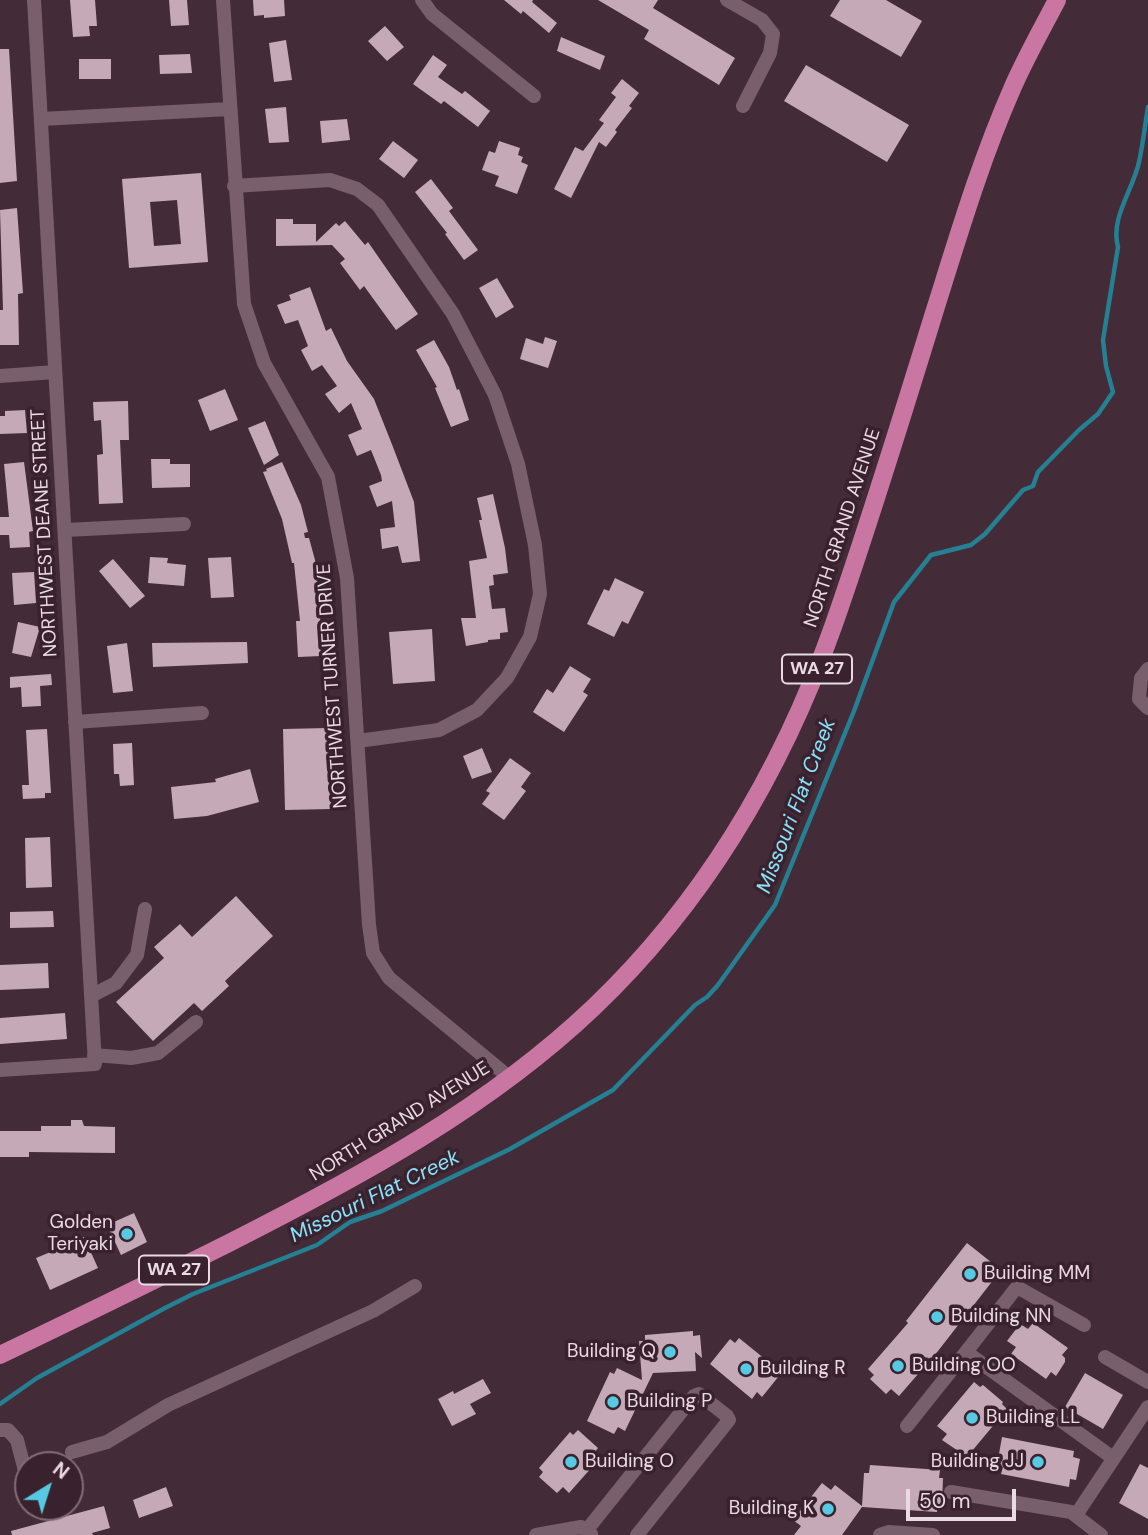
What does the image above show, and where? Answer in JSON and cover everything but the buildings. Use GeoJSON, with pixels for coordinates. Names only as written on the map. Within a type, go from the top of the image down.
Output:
{"type":"FeatureCollection","features":[{"type":"Feature","properties":{"kind":"main road","name":"NORTH GRAND AVENUE"},"geometry":{"type":"LineString","coordinates":[[0,1355],[347,1182],[471,1107],[510,1078],[595,1006],[648,950],[714,865],[762,789],[800,713],[832,627],[990,143],[1013,86],[1057,0]]}},
{"type":"Feature","properties":{"kind":"street","name":"NORTHWEST DEANE STREET"},"geometry":{"type":"LineString","coordinates":[[34,0],[94,1060]]}},
{"type":"Feature","properties":{"kind":"street","name":"NORTHWEST TURNER DRIVE"},"geometry":{"type":"LineString","coordinates":[[223,0],[244,304],[264,363],[328,477],[347,578],[373,953],[390,978],[510,1078]]}},
{"type":"Feature","properties":{"kind":"street"},"geometry":{"type":"LineString","coordinates":[[422,0],[432,14],[534,96]]}},
{"type":"Feature","properties":{"kind":"street"},"geometry":{"type":"LineString","coordinates":[[727,0],[762,20],[773,34],[770,53],[743,106]]}},
{"type":"Feature","properties":{"kind":"street"},"geometry":{"type":"LineString","coordinates":[[41,119],[229,109]]}},
{"type":"Feature","properties":{"kind":"street"},"geometry":{"type":"LineString","coordinates":[[234,186],[330,180],[356,189],[379,205],[453,314],[495,395],[518,464],[535,545],[540,594],[530,637],[507,678],[477,710],[439,730],[358,741]]}},
{"type":"Feature","properties":{"kind":"street"},"geometry":{"type":"LineString","coordinates":[[0,376],[55,372]]}},
{"type":"Feature","properties":{"kind":"street"},"geometry":{"type":"LineString","coordinates":[[66,530],[184,524]]}},
{"type":"Feature","properties":{"kind":"street"},"geometry":{"type":"LineString","coordinates":[[1148,669],[1141,678],[1139,698],[1148,708]]}},
{"type":"Feature","properties":{"kind":"street"},"geometry":{"type":"LineString","coordinates":[[75,722],[201,713]]}},
{"type":"Feature","properties":{"kind":"street"},"geometry":{"type":"LineString","coordinates":[[91,996],[116,983],[137,955],[145,909]]}},
{"type":"Feature","properties":{"kind":"street"},"geometry":{"type":"LineString","coordinates":[[0,1070],[158,1053],[196,1022]]}},
{"type":"Feature","properties":{"kind":"street"},"geometry":{"type":"LineString","coordinates":[[76,1451],[107,1442],[168,1405],[373,1311],[415,1286]]}},
{"type":"Feature","properties":{"kind":"street"},"geometry":{"type":"LineString","coordinates":[[907,1426],[1017,1287],[1084,1325]]}},
{"type":"Feature","properties":{"kind":"street"},"geometry":{"type":"LineString","coordinates":[[966,1352],[1113,1458]]}},
{"type":"Feature","properties":{"kind":"street"},"geometry":{"type":"LineString","coordinates":[[1105,1357],[1148,1382]]}},
{"type":"Feature","properties":{"kind":"street"},"geometry":{"type":"LineString","coordinates":[[536,1535],[581,1527],[589,1533],[694,1396],[699,1394],[729,1420],[638,1535]]}},
{"type":"Feature","properties":{"kind":"street"},"geometry":{"type":"LineString","coordinates":[[1076,1515],[1148,1407]]}},
{"type":"Feature","properties":{"kind":"street"},"geometry":{"type":"LineString","coordinates":[[0,1430],[8,1430],[14,1435],[19,1451]]}},
{"type":"Feature","properties":{"kind":"street"},"geometry":{"type":"LineString","coordinates":[[951,1492],[1071,1512],[1101,1535]]}},
{"type":"Feature","properties":{"kind":"street"},"geometry":{"type":"LineString","coordinates":[[880,1535],[889,1532],[933,1535]]}},
{"type":"Feature","properties":{"kind":"waterway","name":"Missouri Flat Creek"},"geometry":{"type":"LineString","coordinates":[[0,1404],[37,1378],[165,1308],[193,1294],[317,1245],[350,1222],[382,1211],[510,1149],[613,1090],[695,1005],[718,985],[775,905],[854,711],[894,602],[931,555],[971,545],[985,534],[1023,490],[1033,486],[1038,472],[1098,414],[1113,392],[1103,340],[1118,247],[1117,225],[1139,162],[1148,107]]}},
{"type":"Feature","properties":{"kind":"place","name":"Golden Teriyaki"},"geometry":{"type":"Point","coordinates":[127,1234]}},
{"type":"Feature","properties":{"kind":"place","name":"Building MM"},"geometry":{"type":"Point","coordinates":[970,1274]}},
{"type":"Feature","properties":{"kind":"place","name":"Building NN"},"geometry":{"type":"Point","coordinates":[937,1317]}},
{"type":"Feature","properties":{"kind":"place","name":"Building Q"},"geometry":{"type":"Point","coordinates":[670,1352]}},
{"type":"Feature","properties":{"kind":"place","name":"Building OO"},"geometry":{"type":"Point","coordinates":[898,1366]}},
{"type":"Feature","properties":{"kind":"place","name":"Building R"},"geometry":{"type":"Point","coordinates":[746,1369]}},
{"type":"Feature","properties":{"kind":"place","name":"Building P"},"geometry":{"type":"Point","coordinates":[613,1402]}},
{"type":"Feature","properties":{"kind":"place","name":"Building LL"},"geometry":{"type":"Point","coordinates":[972,1418]}},
{"type":"Feature","properties":{"kind":"place","name":"Building O"},"geometry":{"type":"Point","coordinates":[571,1462]}},
{"type":"Feature","properties":{"kind":"place","name":"Building JJ"},"geometry":{"type":"Point","coordinates":[1038,1462]}},
{"type":"Feature","properties":{"kind":"place","name":"Building K"},"geometry":{"type":"Point","coordinates":[828,1509]}}]}
